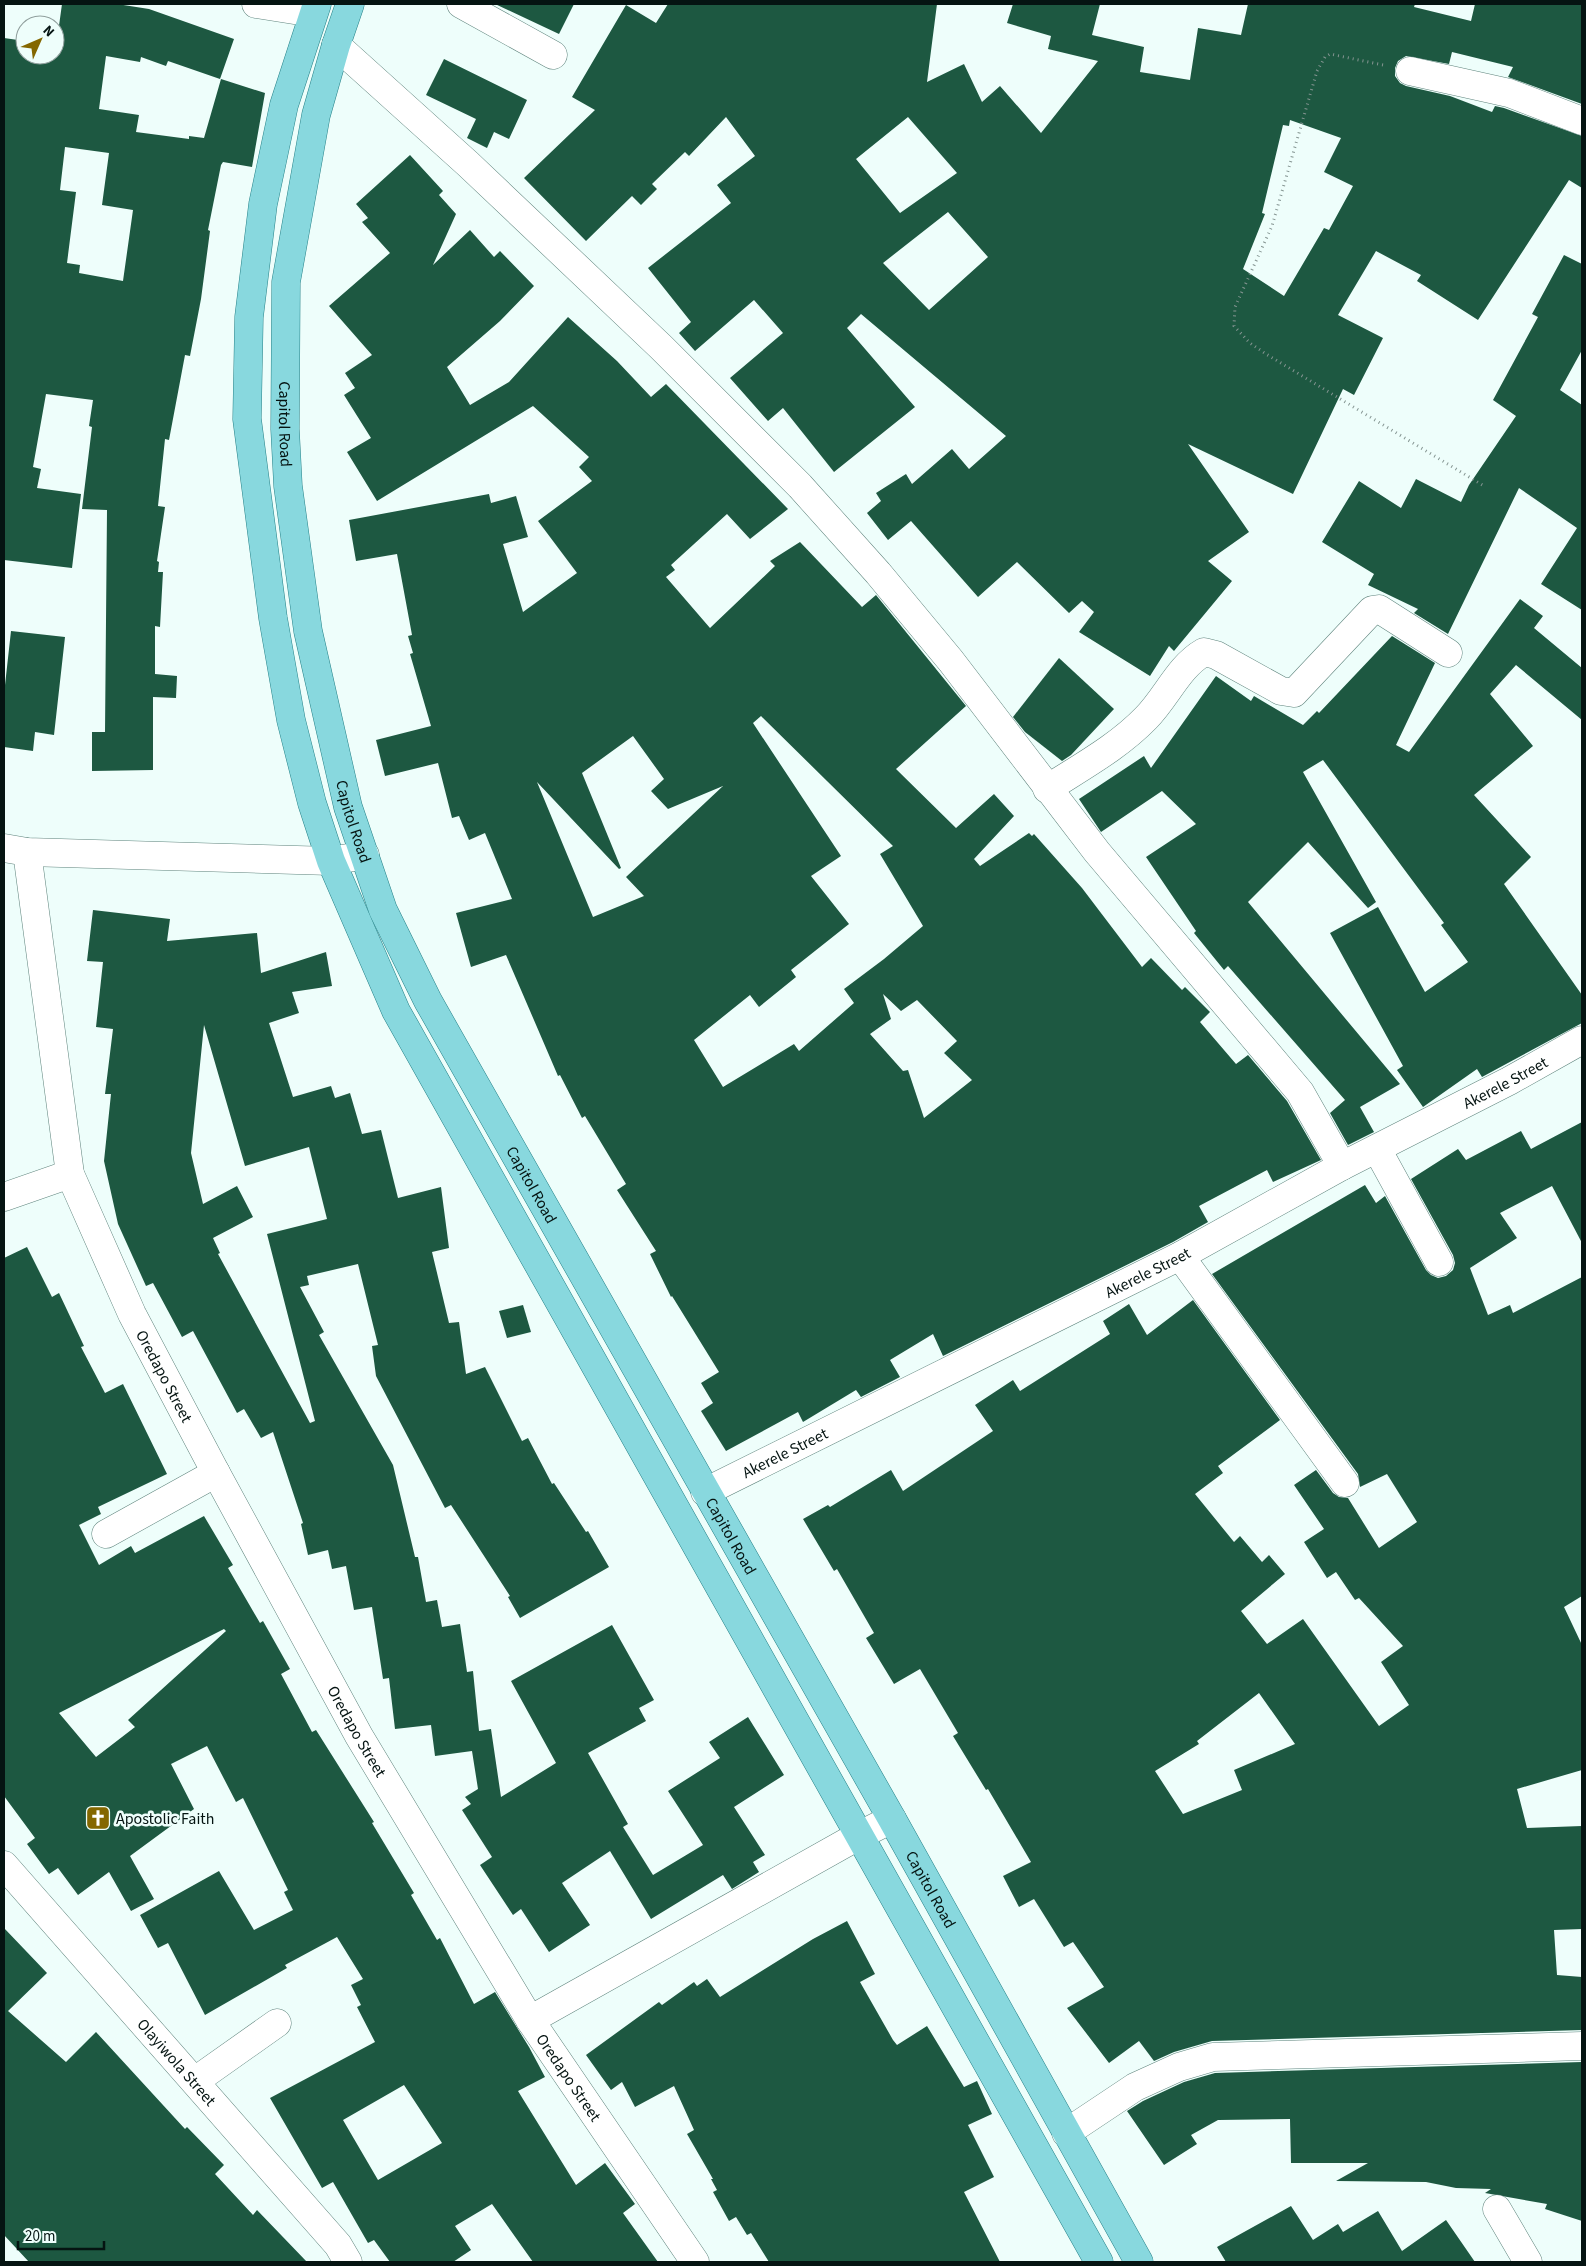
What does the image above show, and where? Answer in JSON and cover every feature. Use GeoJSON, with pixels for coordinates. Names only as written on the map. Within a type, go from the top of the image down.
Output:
{"type":"FeatureCollection","features":[{"type":"Feature","properties":{"kind":"main road","name":"Capitol Road"},"geometry":{"type":"LineString","coordinates":[[350,4],[316,115],[286,282],[285,429],[288,486],[308,631],[348,807],[383,910],[428,1001],[892,1819],[1139,2262]]}},
{"type":"Feature","properties":{"kind":"main road","name":"Capitol Road"},"geometry":{"type":"LineString","coordinates":[[315,8],[284,105],[263,204],[249,318],[247,419],[273,618],[292,720],[312,803],[331,861],[396,1011],[1099,2262]]}},
{"type":"Feature","properties":{"kind":"street"},"geometry":{"type":"LineString","coordinates":[[256,4],[315,8]]}},
{"type":"Feature","properties":{"kind":"street"},"geometry":{"type":"LineString","coordinates":[[461,4],[553,55]]}},
{"type":"Feature","properties":{"kind":"street"},"geometry":{"type":"LineString","coordinates":[[336,45],[468,164],[661,347],[800,486],[878,573],[951,661],[1097,852],[1300,1092],[1342,1166]]}},
{"type":"Feature","properties":{"kind":"street"},"geometry":{"type":"LineString","coordinates":[[1410,70],[1509,93],[1582,120]]}},
{"type":"Feature","properties":{"kind":"street"},"geometry":{"type":"LineString","coordinates":[[1047,789],[1125,738],[1147,717],[1191,660],[1204,652],[1216,655],[1281,691],[1294,693],[1372,610],[1379,610],[1448,653]]}},
{"type":"Feature","properties":{"kind":"street"},"geometry":{"type":"LineString","coordinates":[[16,850],[331,861],[365,855]]}},
{"type":"Feature","properties":{"kind":"street","name":"Oredapo Street"},"geometry":{"type":"LineString","coordinates":[[16,850],[70,1174],[132,1314],[359,1736],[530,2020],[695,2262]]}},
{"type":"Feature","properties":{"kind":"street","name":"Akerele Street"},"geometry":{"type":"LineString","coordinates":[[705,1492],[1180,1256],[1342,1166],[1509,1081],[1582,1040]]}},
{"type":"Feature","properties":{"kind":"street"},"geometry":{"type":"LineString","coordinates":[[1377,1149],[1439,1262]]}},
{"type":"Feature","properties":{"kind":"street"},"geometry":{"type":"LineString","coordinates":[[4,1198],[70,1174]]}},
{"type":"Feature","properties":{"kind":"street"},"geometry":{"type":"LineString","coordinates":[[1180,1256],[1345,1483]]}},
{"type":"Feature","properties":{"kind":"street"},"geometry":{"type":"LineString","coordinates":[[106,1534],[216,1473]]}},
{"type":"Feature","properties":{"kind":"street"},"geometry":{"type":"LineString","coordinates":[[530,2020],[858,1836],[892,1819]]}},
{"type":"Feature","properties":{"kind":"street","name":"Olayiwola Street"},"geometry":{"type":"LineString","coordinates":[[4,1865],[338,2245],[348,2262]]}},
{"type":"Feature","properties":{"kind":"street"},"geometry":{"type":"LineString","coordinates":[[195,2081],[277,2023]]}},
{"type":"Feature","properties":{"kind":"street"},"geometry":{"type":"LineString","coordinates":[[1066,2132],[1135,2087],[1179,2067],[1213,2057],[1582,2046]]}},
{"type":"Feature","properties":{"kind":"street"},"geometry":{"type":"LineString","coordinates":[[1497,2209],[1528,2262]]}},
{"type":"Feature","properties":{"kind":"path"},"geometry":{"type":"LineString","coordinates":[[1410,70],[1330,54],[1326,57],[1317,71],[1272,226],[1236,307],[1234,326],[1250,343],[1266,354],[1484,486]]}},
{"type":"Feature","properties":{"kind":"building"},"geometry":{"type":"Polygon","coordinates":[[[62,4],[117,4],[149,9],[234,39],[220,79],[168,61],[166,66],[141,57],[140,62],[106,56],[99,109],[139,115],[136,132],[189,139],[189,136],[204,138],[221,79],[265,93],[252,167],[223,162],[221,165],[208,230],[210,231],[201,299],[190,356],[185,355],[169,440],[165,439],[158,506],[165,507],[157,561],[159,562],[158,572],[163,572],[160,627],[155,626],[155,674],[177,676],[176,698],[153,697],[153,770],[92,771],[92,732],[105,732],[107,510],[82,509],[92,427],[89,426],[93,400],[46,394],[33,467],[41,469],[37,488],[81,494],[72,568],[4,560],[4,38],[15,40],[15,65],[65,65],[65,15],[60,15],[62,4]],[[65,147],[60,190],[76,192],[67,263],[80,265],[79,273],[123,281],[133,210],[102,205],[109,153],[65,147]]]}},
{"type":"Feature","properties":{"kind":"building"},"geometry":{"type":"Polygon","coordinates":[[[495,4],[574,4],[559,34],[495,4]]]}},
{"type":"Feature","properties":{"kind":"building"},"geometry":{"type":"Polygon","coordinates":[[[668,4],[937,4],[927,82],[964,64],[982,102],[1000,86],[1041,133],[1098,61],[1048,49],[1051,36],[1007,23],[1013,4],[1100,4],[1092,35],[1144,47],[1140,72],[1190,80],[1198,28],[1241,35],[1248,4],[1415,4],[1414,7],[1471,21],[1475,4],[1582,4],[1582,104],[1508,77],[1513,67],[1452,52],[1449,64],[1406,56],[1398,61],[1395,68],[1395,76],[1400,83],[1406,86],[1450,96],[1492,112],[1495,106],[1504,108],[1582,136],[1582,188],[1569,180],[1478,320],[1417,281],[1421,275],[1376,251],[1338,315],[1383,338],[1354,395],[1343,389],[1293,494],[1188,444],[1249,532],[1208,561],[1232,581],[1174,651],[1169,646],[1150,676],[1079,632],[1094,612],[1082,601],[1069,613],[1017,562],[978,597],[911,521],[888,540],[867,513],[881,501],[876,493],[906,474],[912,484],[952,449],[969,469],[1006,436],[861,314],[847,328],[915,407],[834,472],[783,408],[768,421],[730,378],[783,333],[754,300],[695,351],[679,333],[691,322],[648,268],[731,203],[717,185],[755,156],[726,117],[689,156],[685,152],[652,184],[657,189],[641,205],[632,196],[586,241],[524,178],[595,110],[572,97],[626,5],[656,23],[668,4]],[[908,117],[856,159],[900,213],[957,173],[908,117]],[[1290,120],[1289,126],[1283,125],[1262,213],[1265,214],[1243,269],[1284,296],[1324,228],[1329,230],[1353,186],[1324,172],[1341,138],[1290,120]],[[948,212],[883,263],[929,310],[988,257],[948,212]]]}},
{"type":"Feature","properties":{"kind":"building"},"geometry":{"type":"Polygon","coordinates":[[[444,59],[527,100],[509,139],[494,132],[487,148],[467,138],[476,119],[426,95],[444,59]]]}},
{"type":"Feature","properties":{"kind":"building"},"geometry":{"type":"Polygon","coordinates":[[[410,155],[443,191],[439,195],[456,214],[433,265],[470,230],[494,257],[500,251],[534,286],[500,321],[447,367],[470,405],[509,382],[568,317],[617,361],[651,397],[666,384],[788,509],[750,539],[727,514],[671,565],[675,570],[666,577],[710,628],[775,566],[770,561],[800,542],[862,607],[876,595],[966,706],[896,769],[956,828],[994,794],[1014,816],[974,859],[980,866],[1029,833],[1032,836],[1034,834],[1082,888],[1142,967],[1151,958],[1182,990],[1185,987],[1210,1012],[1200,1022],[1236,1064],[1248,1055],[1287,1101],[1321,1160],[1273,1182],[1267,1170],[1199,1206],[1208,1222],[1173,1242],[943,1356],[933,1334],[890,1360],[900,1377],[861,1397],[856,1390],[803,1422],[798,1412],[726,1451],[701,1411],[713,1403],[701,1383],[719,1372],[671,1297],[650,1254],[656,1251],[617,1190],[626,1184],[585,1116],[582,1118],[560,1075],[558,1076],[506,955],[471,967],[456,913],[512,899],[485,833],[469,840],[459,816],[452,818],[438,763],[385,776],[376,740],[431,726],[410,654],[413,653],[408,636],[412,635],[397,554],[356,561],[349,520],[489,494],[491,503],[516,496],[528,537],[503,544],[523,612],[577,573],[538,521],[592,481],[579,467],[589,457],[533,406],[377,501],[347,452],[371,438],[344,395],[355,388],[345,373],[372,355],[329,306],[390,253],[362,222],[368,218],[356,204],[410,155]],[[761,716],[753,723],[841,856],[811,876],[849,924],[791,970],[796,977],[759,1007],[750,995],[694,1040],[723,1087],[794,1044],[799,1051],[854,1003],[844,989],[923,926],[880,854],[893,846],[761,716]],[[633,736],[582,773],[621,868],[619,869],[537,782],[593,917],[644,896],[626,877],[723,786],[668,809],[651,791],[664,779],[633,736]],[[883,994],[891,1019],[870,1034],[903,1071],[908,1070],[924,1118],[972,1080],[944,1053],[957,1041],[917,1000],[901,1011],[883,994]]]}},
{"type":"Feature","properties":{"kind":"building"},"geometry":{"type":"Polygon","coordinates":[[[1564,255],[1582,264],[1582,350],[1560,390],[1582,405],[1582,610],[1541,584],[1577,528],[1519,488],[1448,634],[1414,613],[1418,609],[1368,585],[1374,574],[1322,542],[1359,481],[1401,508],[1416,479],[1461,502],[1469,485],[1516,416],[1493,400],[1538,317],[1532,314],[1564,255]]]}},
{"type":"Feature","properties":{"kind":"building"},"geometry":{"type":"Polygon","coordinates":[[[1520,599],[1543,616],[1534,628],[1582,668],[1582,720],[1516,665],[1490,694],[1533,746],[1474,795],[1531,857],[1504,884],[1582,995],[1582,1023],[1482,1077],[1477,1069],[1423,1107],[1397,1070],[1403,1066],[1330,933],[1378,907],[1425,992],[1468,962],[1441,925],[1444,923],[1323,760],[1303,772],[1376,902],[1368,908],[1308,842],[1248,902],[1400,1084],[1360,1107],[1374,1132],[1348,1145],[1330,1113],[1345,1100],[1228,966],[1224,970],[1194,933],[1196,931],[1146,857],[1196,824],[1162,791],[1101,832],[1079,799],[1144,756],[1151,768],[1216,676],[1251,701],[1254,696],[1303,725],[1317,711],[1319,713],[1392,636],[1435,663],[1396,745],[1409,752],[1520,599]]]}},
{"type":"Feature","properties":{"kind":"building"},"geometry":{"type":"Polygon","coordinates":[[[11,631],[65,637],[54,735],[35,732],[33,751],[4,747],[4,694],[11,631]]]}},
{"type":"Feature","properties":{"kind":"building"},"geometry":{"type":"Polygon","coordinates":[[[1059,658],[1114,709],[1071,755],[1062,761],[1025,732],[1013,717],[1059,658]]]}},
{"type":"Feature","properties":{"kind":"building"},"geometry":{"type":"Polygon","coordinates":[[[93,910],[170,919],[167,941],[257,933],[261,973],[326,952],[332,986],[292,992],[299,1013],[269,1023],[293,1097],[331,1086],[335,1098],[350,1093],[362,1134],[381,1130],[398,1198],[441,1187],[449,1248],[432,1252],[449,1323],[459,1322],[466,1374],[485,1367],[522,1441],[528,1438],[552,1484],[554,1483],[586,1532],[588,1531],[609,1567],[520,1618],[508,1597],[510,1596],[451,1505],[445,1508],[376,1376],[372,1346],[378,1345],[358,1264],[307,1276],[309,1285],[300,1287],[324,1332],[319,1335],[393,1465],[415,1557],[418,1557],[426,1602],[437,1600],[442,1627],[460,1624],[467,1672],[473,1671],[479,1731],[491,1729],[501,1797],[556,1763],[511,1681],[612,1625],[654,1700],[639,1708],[646,1721],[588,1753],[628,1824],[623,1827],[653,1875],[703,1845],[668,1791],[720,1758],[709,1742],[748,1717],[784,1775],[734,1807],[765,1855],[753,1862],[759,1872],[732,1889],[723,1875],[651,1919],[610,1851],[562,1883],[590,1925],[549,1952],[521,1909],[513,1915],[480,1865],[492,1857],[462,1810],[471,1804],[465,1797],[478,1789],[472,1751],[435,1756],[431,1725],[395,1729],[389,1678],[383,1679],[372,1607],[354,1610],[346,1566],[332,1569],[328,1550],[308,1555],[301,1524],[303,1523],[273,1432],[261,1438],[244,1409],[237,1413],[193,1331],[182,1337],[153,1283],[146,1286],[118,1224],[104,1161],[111,1094],[105,1094],[113,1029],[96,1027],[103,962],[87,961],[93,910]],[[204,1025],[191,1153],[203,1204],[237,1186],[253,1217],[213,1238],[220,1253],[218,1254],[310,1423],[315,1421],[267,1234],[327,1219],[309,1147],[245,1166],[204,1025]]]}},
{"type":"Feature","properties":{"kind":"building"},"geometry":{"type":"Polygon","coordinates":[[[1582,1122],[1582,1243],[1552,1186],[1500,1213],[1517,1238],[1470,1268],[1488,1315],[1510,1305],[1513,1313],[1582,1277],[1582,1596],[1564,1607],[1582,1645],[1582,1770],[1517,1789],[1527,1828],[1582,1826],[1582,1929],[1554,1930],[1557,1975],[1582,1977],[1582,2030],[1212,2041],[1174,2052],[1154,2061],[1139,2041],[1109,2063],[1067,2008],[1104,1987],[1073,1942],[1064,1947],[1034,1899],[1019,1907],[1003,1876],[1031,1862],[988,1789],[986,1790],[953,1736],[958,1733],[920,1669],[894,1684],[866,1638],[874,1633],[837,1569],[834,1571],[803,1519],[828,1505],[830,1507],[891,1470],[903,1491],[993,1431],[975,1405],[1013,1380],[1020,1391],[1110,1334],[1103,1321],[1129,1304],[1147,1335],[1193,1300],[1280,1420],[1218,1466],[1223,1473],[1195,1494],[1234,1542],[1240,1536],[1262,1562],[1269,1555],[1285,1574],[1241,1611],[1267,1644],[1303,1619],[1379,1726],[1409,1705],[1381,1662],[1403,1646],[1359,1598],[1355,1600],[1336,1572],[1327,1578],[1304,1542],[1324,1529],[1294,1485],[1316,1470],[1333,1493],[1339,1497],[1348,1498],[1379,1548],[1417,1522],[1387,1474],[1360,1487],[1358,1474],[1212,1274],[1365,1185],[1376,1203],[1385,1196],[1426,1270],[1438,1278],[1446,1276],[1453,1270],[1455,1263],[1453,1255],[1411,1179],[1458,1149],[1466,1160],[1521,1131],[1531,1149],[1582,1122]],[[1259,1693],[1197,1741],[1199,1744],[1155,1771],[1183,1814],[1242,1790],[1234,1770],[1295,1744],[1259,1693]]]}},
{"type":"Feature","properties":{"kind":"building"},"geometry":{"type":"Polygon","coordinates":[[[27,1247],[52,1297],[59,1293],[84,1346],[81,1347],[105,1393],[123,1384],[167,1474],[98,1507],[101,1514],[79,1525],[99,1565],[131,1546],[135,1553],[204,1516],[233,1565],[228,1568],[260,1623],[263,1621],[290,1669],[281,1674],[312,1732],[316,1730],[374,1822],[372,1823],[414,1893],[411,1895],[437,1940],[440,1938],[474,2004],[495,1992],[529,2047],[545,2077],[518,2091],[576,2185],[605,2163],[635,2204],[623,2213],[658,2262],[533,2262],[492,2204],[455,2226],[471,2250],[453,2262],[390,2262],[374,2240],[368,2243],[333,2182],[322,2188],[270,2098],[375,2042],[357,2007],[361,2005],[351,1985],[363,1979],[337,1937],[285,1965],[287,1968],[205,2015],[168,1943],[158,1948],[140,1915],[219,1871],[254,1930],[293,1910],[284,1892],[288,1890],[243,1798],[236,1802],[207,1746],[171,1764],[194,1809],[130,1856],[154,1899],[131,1911],[109,1872],[78,1895],[58,1868],[49,1874],[27,1844],[35,1838],[4,1796],[4,1258],[27,1247]],[[224,1629],[59,1713],[96,1757],[135,1727],[128,1720],[226,1631],[224,1629]],[[404,2085],[343,2120],[378,2180],[442,2143],[404,2085]]]}},
{"type":"Feature","properties":{"kind":"building"},"geometry":{"type":"Polygon","coordinates":[[[523,1305],[531,1332],[507,1338],[499,1311],[523,1305]]]}},
{"type":"Feature","properties":{"kind":"building"},"geometry":{"type":"Polygon","coordinates":[[[847,1921],[875,1974],[860,1982],[893,2040],[897,2045],[927,2026],[964,2087],[977,2081],[992,2114],[968,2125],[994,2177],[964,2192],[1000,2262],[769,2262],[751,2233],[747,2235],[736,2217],[729,2221],[713,2192],[717,2190],[711,2179],[713,2179],[687,2134],[694,2130],[674,2086],[635,2107],[622,2082],[611,2090],[586,2055],[659,2002],[662,2005],[694,1982],[697,1986],[707,1979],[720,1997],[813,1939],[847,1921]]]}},
{"type":"Feature","properties":{"kind":"building"},"geometry":{"type":"Polygon","coordinates":[[[4,1928],[47,1973],[8,2011],[66,2062],[96,2032],[185,2129],[187,2127],[224,2165],[215,2174],[253,2215],[257,2210],[307,2262],[29,2262],[4,2235],[4,1928]]]}},
{"type":"Feature","properties":{"kind":"building"},"geometry":{"type":"Polygon","coordinates":[[[1582,2062],[1582,2221],[1545,2209],[1547,2204],[1485,2193],[1491,2189],[1456,2188],[1426,2182],[1336,2181],[1368,2163],[1291,2163],[1290,2119],[1218,2120],[1191,2135],[1197,2144],[1164,2165],[1127,2111],[1143,2101],[1184,2082],[1215,2073],[1582,2062]]]}},
{"type":"Feature","properties":{"kind":"building"},"geometry":{"type":"Polygon","coordinates":[[[1291,2206],[1313,2240],[1338,2224],[1343,2232],[1378,2211],[1402,2251],[1446,2220],[1475,2262],[1226,2262],[1217,2247],[1291,2206]]]}},
{"type":"Feature","properties":{"kind":"place","name":"Apostolic Faith"},"geometry":{"type":"Point","coordinates":[98,1818]}}]}
